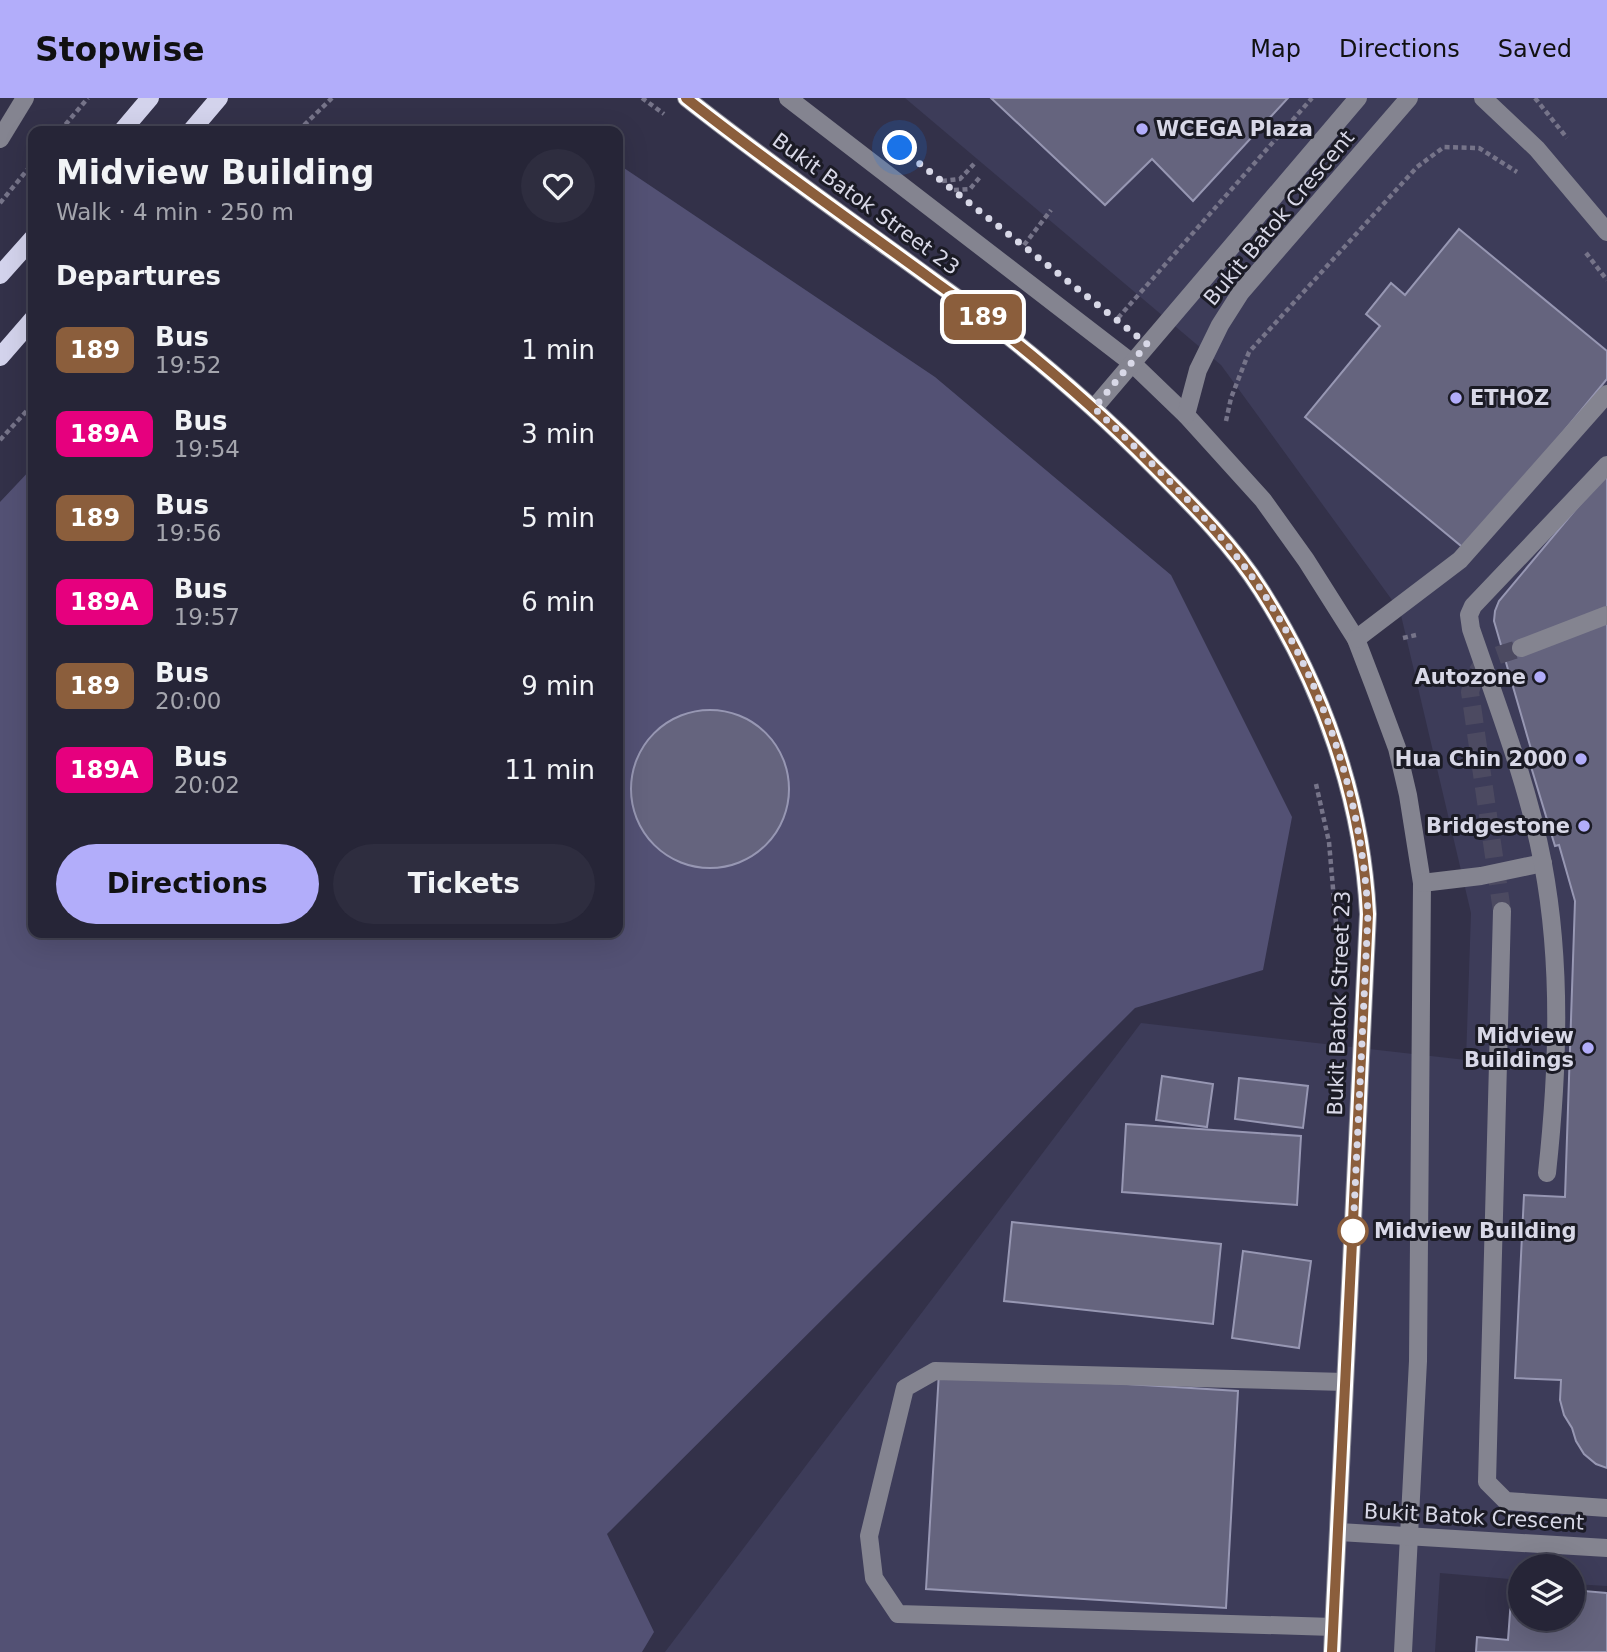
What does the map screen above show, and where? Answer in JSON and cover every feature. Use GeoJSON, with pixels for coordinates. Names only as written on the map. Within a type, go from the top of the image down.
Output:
{"type":"FeatureCollection","features":[{"type":"Feature","properties":{"kind":"main road"},"geometry":{"type":"LineString","coordinates":[[126,126],[150,98]]}},
{"type":"Feature","properties":{"kind":"main road"},"geometry":{"type":"LineString","coordinates":[[195,126],[219,98]]}},
{"type":"Feature","properties":{"kind":"main road"},"geometry":{"type":"LineString","coordinates":[[0,275],[28,244]]}},
{"type":"Feature","properties":{"kind":"main road"},"geometry":{"type":"LineString","coordinates":[[0,357],[28,325]]}},
{"type":"Feature","properties":{"kind":"street"},"geometry":{"type":"LineString","coordinates":[[0,138],[25,98]]}},
{"type":"Feature","properties":{"kind":"street","name":"Bukit Batok Street 23"},"geometry":{"type":"LineString","coordinates":[[686,98],[731,134],[997,327],[1094,408],[1193,505],[1260,589],[1309,678],[1343,767],[1367,880],[1368,914],[1332,1652]]}},
{"type":"Feature","properties":{"kind":"street","name":"Bukit Batok Street 23"},"geometry":{"type":"LineString","coordinates":[[788,98],[1132,363],[1186,415],[1262,500],[1306,560],[1356,639],[1397,748],[1416,837],[1422,883],[1418,1361],[1403,1652]]}},
{"type":"Feature","properties":{"kind":"street","name":"Bukit Batok Crescent"},"geometry":{"type":"LineString","coordinates":[[1094,408],[1358,98]]}},
{"type":"Feature","properties":{"kind":"street","name":"Bukit Batok Crescent"},"geometry":{"type":"LineString","coordinates":[[1186,415],[1198,370],[1220,325],[1241,292],[1409,98]]}},
{"type":"Feature","properties":{"kind":"street"},"geometry":{"type":"LineString","coordinates":[[1483,98],[1537,149],[1607,232]]}},
{"type":"Feature","properties":{"kind":"street"},"geometry":{"type":"LineString","coordinates":[[1356,639],[1460,560],[1607,394]]}},
{"type":"Feature","properties":{"kind":"street"},"geometry":{"type":"LineString","coordinates":[[1547,1173],[1553,1111],[1555,987],[1543,863],[1508,737],[1471,629],[1469,615],[1473,606],[1607,465]]}},
{"type":"Feature","properties":{"kind":"street"},"geometry":{"type":"LineString","coordinates":[[1521,648],[1607,615]]}},
{"type":"Feature","properties":{"kind":"street"},"geometry":{"type":"LineString","coordinates":[[1422,883],[1481,876],[1543,863]]}},
{"type":"Feature","properties":{"kind":"street"},"geometry":{"type":"LineString","coordinates":[[1502,911],[1486,1482],[1506,1502],[1607,1508]]}},
{"type":"Feature","properties":{"kind":"street"},"geometry":{"type":"LineString","coordinates":[[1333,1626],[898,1614],[874,1578],[869,1536],[905,1388],[936,1371],[1345,1382]]}},
{"type":"Feature","properties":{"kind":"street","name":"Bukit Batok Crescent"},"geometry":{"type":"LineString","coordinates":[[1339,1532],[1607,1548]]}},
{"type":"Feature","properties":{"kind":"path"},"geometry":{"type":"LineString","coordinates":[[64,126],[88,98]]}},
{"type":"Feature","properties":{"kind":"path"},"geometry":{"type":"LineString","coordinates":[[303,126],[332,98]]}},
{"type":"Feature","properties":{"kind":"path"},"geometry":{"type":"LineString","coordinates":[[642,98],[674,122]]}},
{"type":"Feature","properties":{"kind":"path"},"geometry":{"type":"LineString","coordinates":[[1117,319],[1312,98]]}},
{"type":"Feature","properties":{"kind":"path"},"geometry":{"type":"LineString","coordinates":[[1193,388],[1226,424],[1231,398],[1249,352],[1417,167],[1444,147],[1479,148],[1516,170],[1524,180]]}},
{"type":"Feature","properties":{"kind":"path"},"geometry":{"type":"LineString","coordinates":[[964,198],[942,181],[960,179],[974,164]]}},
{"type":"Feature","properties":{"kind":"path"},"geometry":{"type":"LineString","coordinates":[[0,203],[28,169]]}},
{"type":"Feature","properties":{"kind":"path"},"geometry":{"type":"LineString","coordinates":[[954,190],[970,189],[980,177]]}},
{"type":"Feature","properties":{"kind":"path"},"geometry":{"type":"LineString","coordinates":[[1023,246],[1051,210]]}},
{"type":"Feature","properties":{"kind":"path"},"geometry":{"type":"LineString","coordinates":[[1013,238],[1034,254]]}},
{"type":"Feature","properties":{"kind":"path"},"geometry":{"type":"LineString","coordinates":[[1582,248],[1607,280]]}},
{"type":"Feature","properties":{"kind":"path"},"geometry":{"type":"LineString","coordinates":[[1107,311],[1147,344]]}},
{"type":"Feature","properties":{"kind":"path"},"geometry":{"type":"LineString","coordinates":[[0,440],[28,409]]}},
{"type":"Feature","properties":{"kind":"path"},"geometry":{"type":"LineString","coordinates":[[1314,775],[1328,842],[1338,944]]}},
{"type":"Feature","properties":{"kind":"shaded area"},"geometry":{"type":"Polygon","coordinates":[[[905,98],[1607,98],[1607,1586],[1585,1585],[1585,1554],[1508,1554],[1508,1579],[1440,1573],[1435,1652],[665,1652],[1141,1023],[1466,1060],[1471,913],[1400,611],[1221,365],[905,98]]]}},
{"type":"Feature","properties":{"kind":"shaded area"},"geometry":{"type":"Polygon","coordinates":[[[623,167],[935,377],[1171,575],[1292,817],[1263,970],[1135,1008],[607,1534],[654,1632],[642,1652],[0,1652],[0,502],[28,472],[28,938],[623,938],[623,167]]]}},
{"type":"Feature","properties":{"kind":"building","name":"WCEGA Plaza"},"geometry":{"type":"Polygon","coordinates":[[[991,98],[1288,98],[1193,201],[1152,159],[1105,205],[991,98]]]}},
{"type":"Feature","properties":{"kind":"building","name":"ETHOZ"},"geometry":{"type":"Polygon","coordinates":[[[1459,229],[1607,351],[1607,379],[1466,550],[1305,417],[1380,326],[1366,314],[1391,283],[1405,295],[1459,229]]]}},
{"type":"Feature","properties":{"kind":"building","name":"Midview Buildings"},"geometry":{"type":"Polygon","coordinates":[[[1607,472],[1607,1468],[1596,1464],[1584,1454],[1576,1441],[1560,1400],[1561,1380],[1515,1378],[1524,1195],[1565,1197],[1575,901],[1526,750],[1531,749],[1494,621],[1499,601],[1607,472]]]}},
{"type":"Feature","properties":{"kind":"building"},"geometry":{"type":"Polygon","coordinates":[[[710,710],[740,716],[766,733],[783,759],[789,789],[783,819],[766,845],[740,862],[710,868],[680,862],[654,845],[637,819],[631,789],[637,759],[654,733],[680,716],[710,710]]]}},
{"type":"Feature","properties":{"kind":"building"},"geometry":{"type":"Polygon","coordinates":[[[1162,1076],[1213,1084],[1207,1127],[1156,1120],[1162,1076]]]}},
{"type":"Feature","properties":{"kind":"building"},"geometry":{"type":"Polygon","coordinates":[[[1239,1078],[1308,1086],[1303,1128],[1235,1119],[1239,1078]]]}},
{"type":"Feature","properties":{"kind":"building"},"geometry":{"type":"Polygon","coordinates":[[[1126,1124],[1301,1136],[1297,1205],[1122,1192],[1126,1124]]]}},
{"type":"Feature","properties":{"kind":"building"},"geometry":{"type":"Polygon","coordinates":[[[1012,1222],[1221,1244],[1213,1324],[1004,1301],[1012,1222]]]}},
{"type":"Feature","properties":{"kind":"building"},"geometry":{"type":"Polygon","coordinates":[[[1243,1251],[1311,1261],[1299,1348],[1232,1338],[1243,1251]]]}},
{"type":"Feature","properties":{"kind":"building"},"geometry":{"type":"Polygon","coordinates":[[[939,1372],[1238,1391],[1226,1608],[926,1589],[939,1372]]]}},
{"type":"Feature","properties":{"kind":"building"},"geometry":{"type":"Polygon","coordinates":[[[1585,1591],[1607,1593],[1607,1652],[1476,1652],[1477,1637],[1508,1640],[1509,1631],[1585,1631],[1585,1591]]]}},
{"type":"Feature","properties":{"kind":"tunnel"},"geometry":{"type":"LineString","coordinates":[[1502,911],[1470,692],[1482,665],[1493,657],[1521,648]]}},
{"type":"Feature","properties":{"kind":"bus line","name":"189"},"geometry":{"type":"LineString","coordinates":[[686,98],[731,134],[997,327],[1120,432],[1193,505],[1260,589],[1286,633],[1327,720],[1343,767],[1359,837],[1367,880],[1368,914],[1332,1652]]}},
{"type":"Feature","properties":{"kind":"place","name":"WCEGA Plaza"},"geometry":{"type":"Point","coordinates":[1142,129]}},
{"type":"Feature","properties":{"kind":"place","name":"ETHOZ"},"geometry":{"type":"Point","coordinates":[1456,398]}},
{"type":"Feature","properties":{"kind":"place","name":"Autozone"},"geometry":{"type":"Point","coordinates":[1540,677]}},
{"type":"Feature","properties":{"kind":"place","name":"Hua Chin 2000"},"geometry":{"type":"Point","coordinates":[1581,759]}},
{"type":"Feature","properties":{"kind":"place","name":"Bridgestone"},"geometry":{"type":"Point","coordinates":[1584,826]}},
{"type":"Feature","properties":{"kind":"place","name":"Midview Buildings"},"geometry":{"type":"Point","coordinates":[1588,1048]}},
{"type":"Feature","properties":{"kind":"place","name":"Midview Building"},"geometry":{"type":"Point","coordinates":[1353,1231]}},
{"type":"Feature","properties":{"kind":"route"},"geometry":{"type":"LineString","coordinates":[[900,148],[1147,344],[1094,408],[1193,505],[1260,589],[1286,633],[1327,720],[1343,767],[1367,880],[1368,914],[1353,1231]]}}]}
